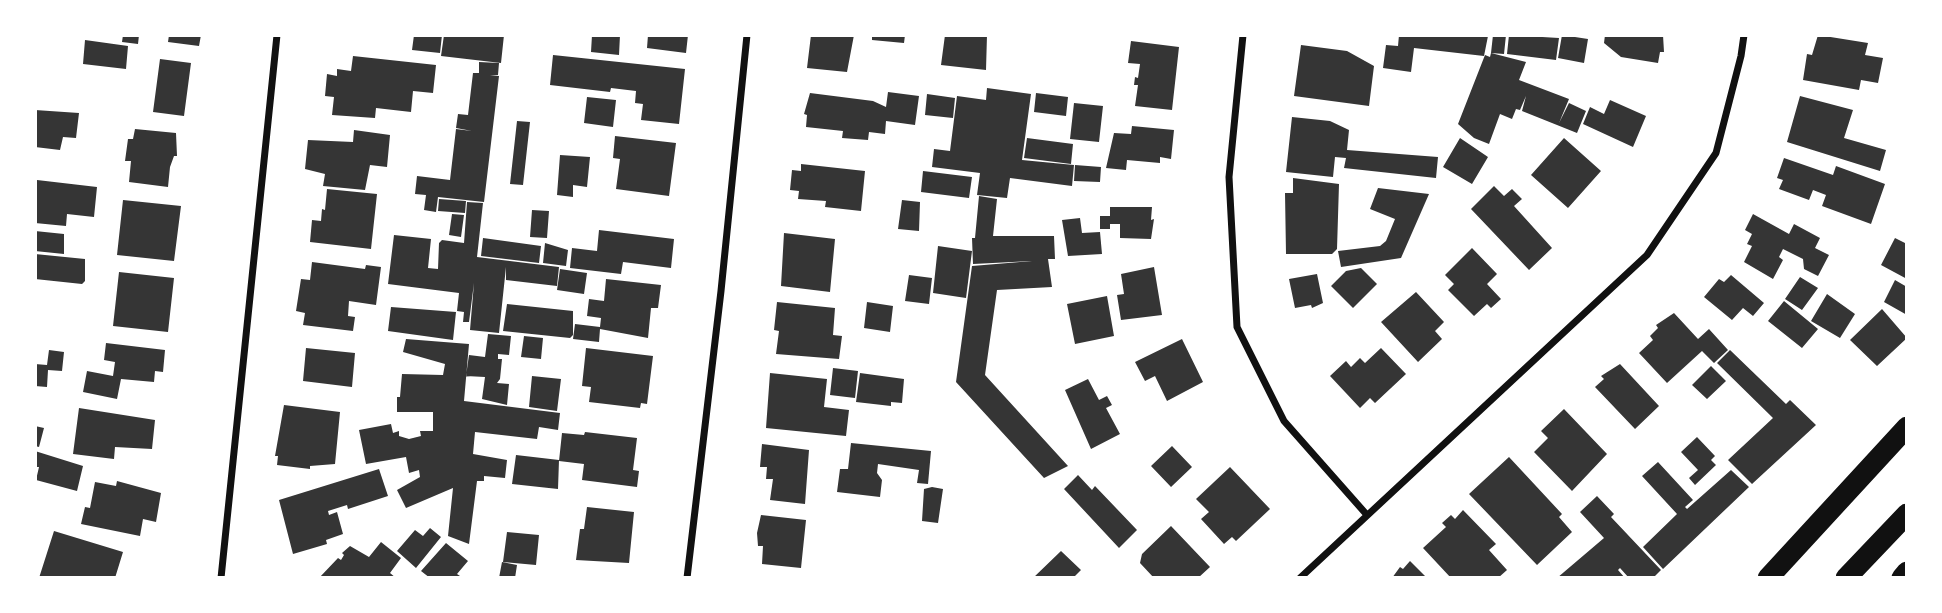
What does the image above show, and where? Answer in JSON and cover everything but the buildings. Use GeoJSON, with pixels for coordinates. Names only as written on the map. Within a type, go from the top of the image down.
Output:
{"type":"FeatureCollection","features":[{"type":"Feature","properties":{"kind":"highway"},"geometry":{"type":"LineString","coordinates":[[1768,578],[1907,427]]}},
{"type":"Feature","properties":{"kind":"highway"},"geometry":{"type":"LineString","coordinates":[[1846,578],[1907,514]]}},
{"type":"Feature","properties":{"kind":"highway"},"geometry":{"type":"LineString","coordinates":[[1902,578],[1907,572]]}},
{"type":"Feature","properties":{"kind":"street"},"geometry":{"type":"LineString","coordinates":[[221,578],[277,35]]}},
{"type":"Feature","properties":{"kind":"street"},"geometry":{"type":"LineString","coordinates":[[687,578],[722,291],[747,35]]}},
{"type":"Feature","properties":{"kind":"street"},"geometry":{"type":"LineString","coordinates":[[1243,35],[1229,177],[1237,327],[1284,421],[1367,515]]}},
{"type":"Feature","properties":{"kind":"street"},"geometry":{"type":"LineString","coordinates":[[1300,578],[1647,256],[1716,153],[1744,35]]}}]}
